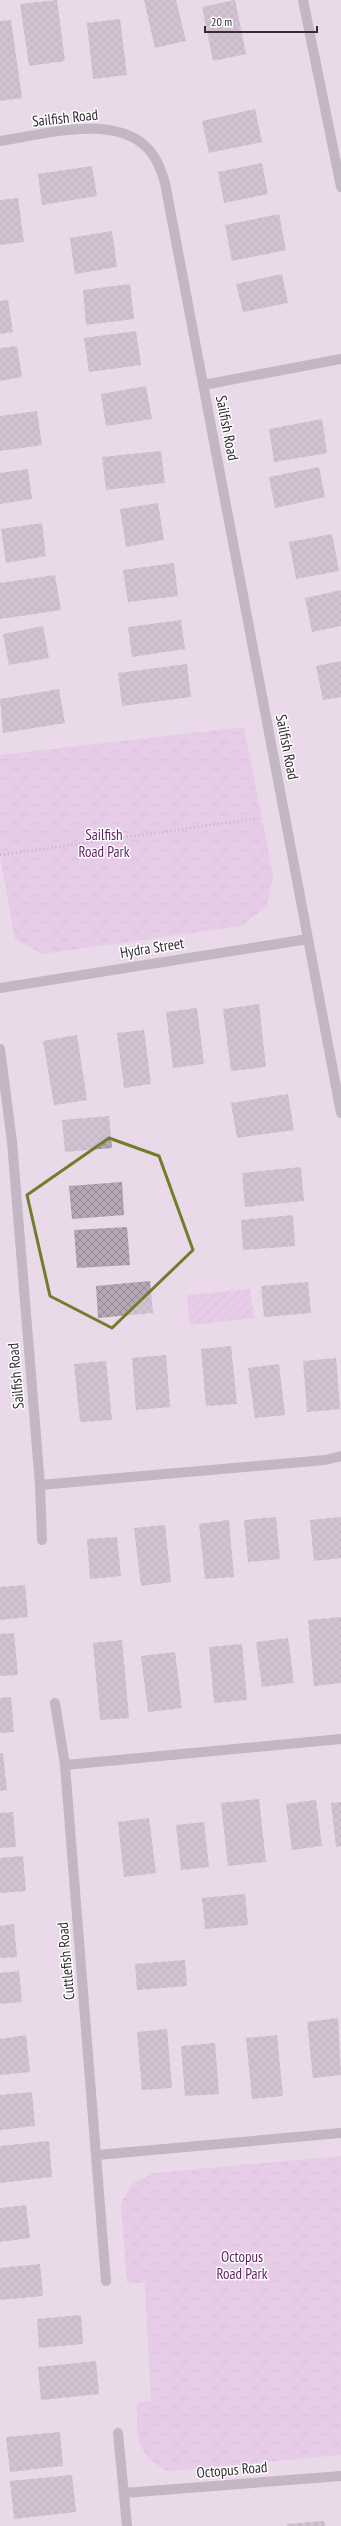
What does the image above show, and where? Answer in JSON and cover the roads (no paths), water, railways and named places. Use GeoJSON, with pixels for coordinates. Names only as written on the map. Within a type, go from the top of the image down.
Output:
{"type":"FeatureCollection","features":[{"type":"Feature","properties":{"kind":"street"},"geometry":{"type":"LineString","coordinates":[[303,0],[341,187]]}},
{"type":"Feature","properties":{"kind":"street","name":"Sailfish Road"},"geometry":{"type":"LineString","coordinates":[[0,141],[88,128],[122,132],[140,141],[153,154],[165,183],[341,1113]]}},
{"type":"Feature","properties":{"kind":"street","name":"Sailfish Road"},"geometry":{"type":"LineString","coordinates":[[204,386],[341,359]]}},
{"type":"Feature","properties":{"kind":"street","name":"Hydra Street"},"geometry":{"type":"LineString","coordinates":[[0,988],[308,939]]}},
{"type":"Feature","properties":{"kind":"street","name":"Sailfish Road"},"geometry":{"type":"LineString","coordinates":[[0,1050],[12,1142],[40,1485],[42,1540]]}},
{"type":"Feature","properties":{"kind":"street"},"geometry":{"type":"LineString","coordinates":[[40,1485],[325,1460],[341,1456]]}},
{"type":"Feature","properties":{"kind":"street","name":"Cuttlefish Road"},"geometry":{"type":"LineString","coordinates":[[56,1703],[65,1765],[106,2281]]}},
{"type":"Feature","properties":{"kind":"street"},"geometry":{"type":"LineString","coordinates":[[65,1765],[341,1739]]}},
{"type":"Feature","properties":{"kind":"street"},"geometry":{"type":"LineString","coordinates":[[97,2155],[341,2132]]}},
{"type":"Feature","properties":{"kind":"street"},"geometry":{"type":"LineString","coordinates":[[118,2433],[127,2526]]}},
{"type":"Feature","properties":{"kind":"street","name":"Octopus Road"},"geometry":{"type":"LineString","coordinates":[[124,2493],[341,2476]]}},
{"type":"Feature","properties":{"kind":"park label","name":"Sailfish Road Park"},"geometry":{"type":"Point","coordinates":[104,844]}},
{"type":"Feature","properties":{"kind":"park label","name":"Octopus Road Park"},"geometry":{"type":"Point","coordinates":[242,2266]}}]}
